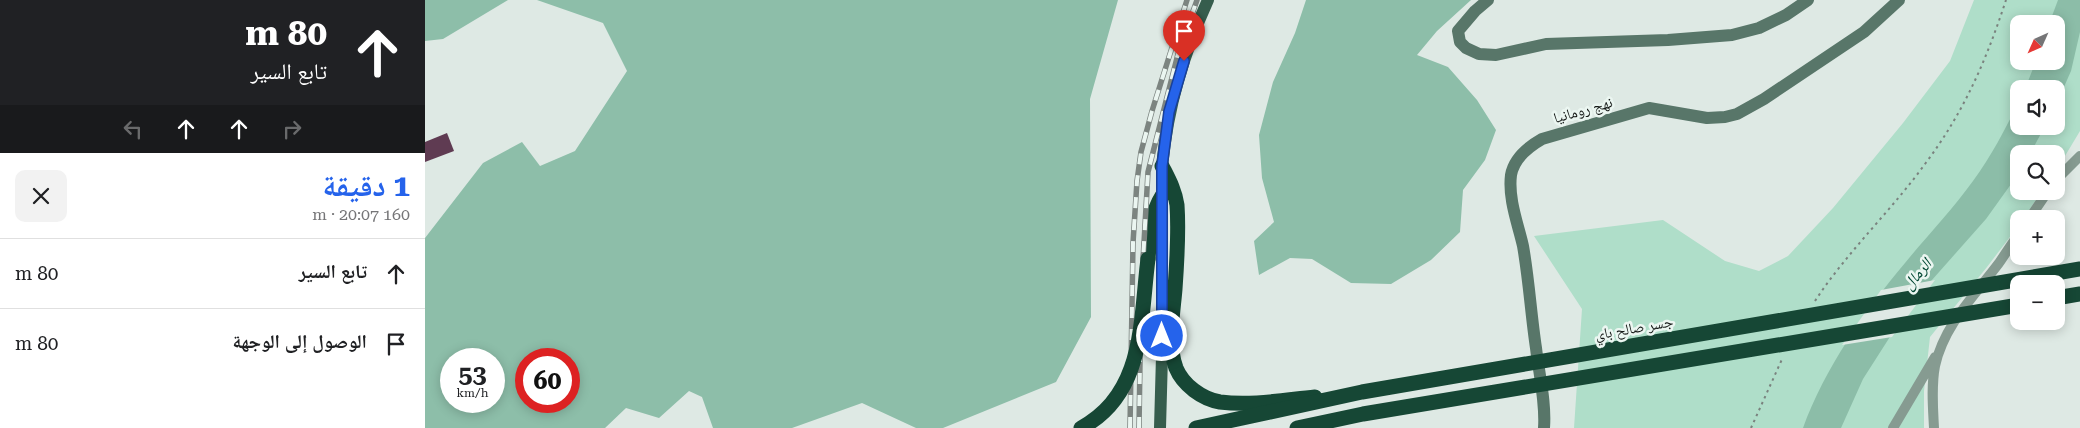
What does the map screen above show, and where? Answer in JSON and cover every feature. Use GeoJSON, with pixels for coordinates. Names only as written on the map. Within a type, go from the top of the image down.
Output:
{"type":"FeatureCollection","features":[{"type":"Feature","properties":{"kind":"highway"},"geometry":{"type":"LineString","coordinates":[[1162,166],[1171,183],[1177,204],[1177,258],[1172,327],[1173,355],[1176,369],[1181,377],[1195,392],[1218,402],[1238,403],[1362,392]]}},
{"type":"Feature","properties":{"kind":"highway"},"geometry":{"type":"LineString","coordinates":[[1081,428],[1101,415],[1111,405],[1121,392],[1132,370],[1137,354],[1152,220],[1157,204],[1162,196]]}},
{"type":"Feature","properties":{"kind":"highway","name":"جسر صالح باي"},"geometry":{"type":"LineString","coordinates":[[1196,428],[1362,392],[2080,269]]}},
{"type":"Feature","properties":{"kind":"highway"},"geometry":{"type":"LineString","coordinates":[[2065,296],[2080,294]]}},
{"type":"Feature","properties":{"kind":"highway"},"geometry":{"type":"LineString","coordinates":[[1297,428],[1363,414],[2010,306]]}},
{"type":"Feature","properties":{"kind":"highway"},"geometry":{"type":"LineString","coordinates":[[1319,428],[1363,414]]}},
{"type":"Feature","properties":{"kind":"main road"},"geometry":{"type":"LineString","coordinates":[[1160,428],[1162,166],[1169,112],[1189,45],[1207,0]]}},
{"type":"Feature","properties":{"kind":"street"},"geometry":{"type":"LineString","coordinates":[[1488,0],[1475,11],[1459,31],[1461,42],[1466,48],[1479,54],[1496,54],[1546,44],[1668,40],[1732,35],[1759,28],[1786,15],[1809,0]]}},
{"type":"Feature","properties":{"kind":"street","name":"نهج رومانيا"},"geometry":{"type":"LineString","coordinates":[[1544,428],[1540,379],[1523,247],[1511,187],[1514,166],[1520,156],[1542,139],[1640,110],[1660,109],[1715,118],[1737,114],[1764,99],[1864,32],[1899,0]]}},
{"type":"Feature","properties":{"kind":"street"},"geometry":{"type":"LineString","coordinates":[[2065,171],[2080,156]]}},
{"type":"Feature","properties":{"kind":"street"},"geometry":{"type":"LineString","coordinates":[[1893,428],[1961,309],[2010,247]]}},
{"type":"Feature","properties":{"kind":"street"},"geometry":{"type":"LineString","coordinates":[[1934,428],[1935,366],[1944,341]]}},
{"type":"Feature","properties":{"kind":"path"},"geometry":{"type":"LineString","coordinates":[[1812,305],[1836,272],[1907,188],[1933,153],[1978,77],[2006,0]]}},
{"type":"Feature","properties":{"kind":"path"},"geometry":{"type":"LineString","coordinates":[[1751,428],[1786,350]]}},
{"type":"Feature","properties":{"kind":"shaded area"},"geometry":{"type":"Polygon","coordinates":[[[425,0],[508,0],[443,39],[425,41],[425,0]]]}},
{"type":"Feature","properties":{"kind":"shaded area"},"geometry":{"type":"Polygon","coordinates":[[[537,0],[1118,0],[1090,99],[1091,317],[1056,382],[943,428],[916,428],[862,403],[792,428],[713,428],[702,397],[689,391],[659,418],[626,408],[605,428],[425,428],[425,238],[483,163],[522,142],[540,166],[575,151],[627,71],[603,23],[537,0]]]}},
{"type":"Feature","properties":{"kind":"shaded area"},"geometry":{"type":"Polygon","coordinates":[[[1306,0],[1471,0],[1437,31],[1417,55],[1448,67],[1477,100],[1496,130],[1485,160],[1463,190],[1460,232],[1431,260],[1391,284],[1351,283],[1312,259],[1290,258],[1259,275],[1254,241],[1274,222],[1262,178],[1259,135],[1273,82],[1295,33],[1306,0]]]}},
{"type":"Feature","properties":{"kind":"shaded area"},"geometry":{"type":"Polygon","coordinates":[[[1974,0],[2080,0],[2080,131],[2065,156],[2065,145],[2010,145],[2010,200],[2036,200],[2029,210],[2010,210],[2010,237],[1930,337],[1924,391],[1924,428],[1574,428],[1582,309],[1534,236],[1663,220],[1725,261],[1759,271],[1788,256],[1833,208],[1903,123],[1950,61],[1974,0]]]}},
{"type":"Feature","properties":{"kind":"water"},"geometry":{"type":"Polygon","coordinates":[[[2058,0],[2080,0],[2080,32],[2071,71],[2065,85],[2065,80],[2029,80],[2032,70],[2065,70],[2065,15],[2052,15],[2058,0]]]}},
{"type":"Feature","properties":{"kind":"water","name":"الرمال"},"geometry":{"type":"Polygon","coordinates":[[[2010,119],[2010,135],[2040,135],[2035,145],[2010,145],[2010,186],[1986,219],[1924,289],[1902,318],[1863,379],[1841,428],[1803,428],[1822,384],[1847,341],[1875,300],[1980,172],[2010,119]]]}},
{"type":"Feature","properties":{"kind":"pier"},"geometry":{"type":"Polygon","coordinates":[[[1935,280],[1892,337],[1842,345],[1881,290],[1935,280]]]}},
{"type":"Feature","properties":{"kind":"building"},"geometry":{"type":"Polygon","coordinates":[[[447,133],[454,151],[425,162],[425,142],[447,133]]]}},
{"type":"Feature","properties":{"kind":"railway"},"geometry":{"type":"LineString","coordinates":[[1130,428],[1133,243],[1137,181],[1141,152],[1152,111],[1187,0]]}},
{"type":"Feature","properties":{"kind":"railway"},"geometry":{"type":"LineString","coordinates":[[1139,428],[1141,296],[1148,172],[1178,54],[1197,0]]}},
{"type":"Feature","properties":{"kind":"route"},"geometry":{"type":"LineString","coordinates":[[1162,336],[1162,166],[1169,112],[1184,61]]}}]}
